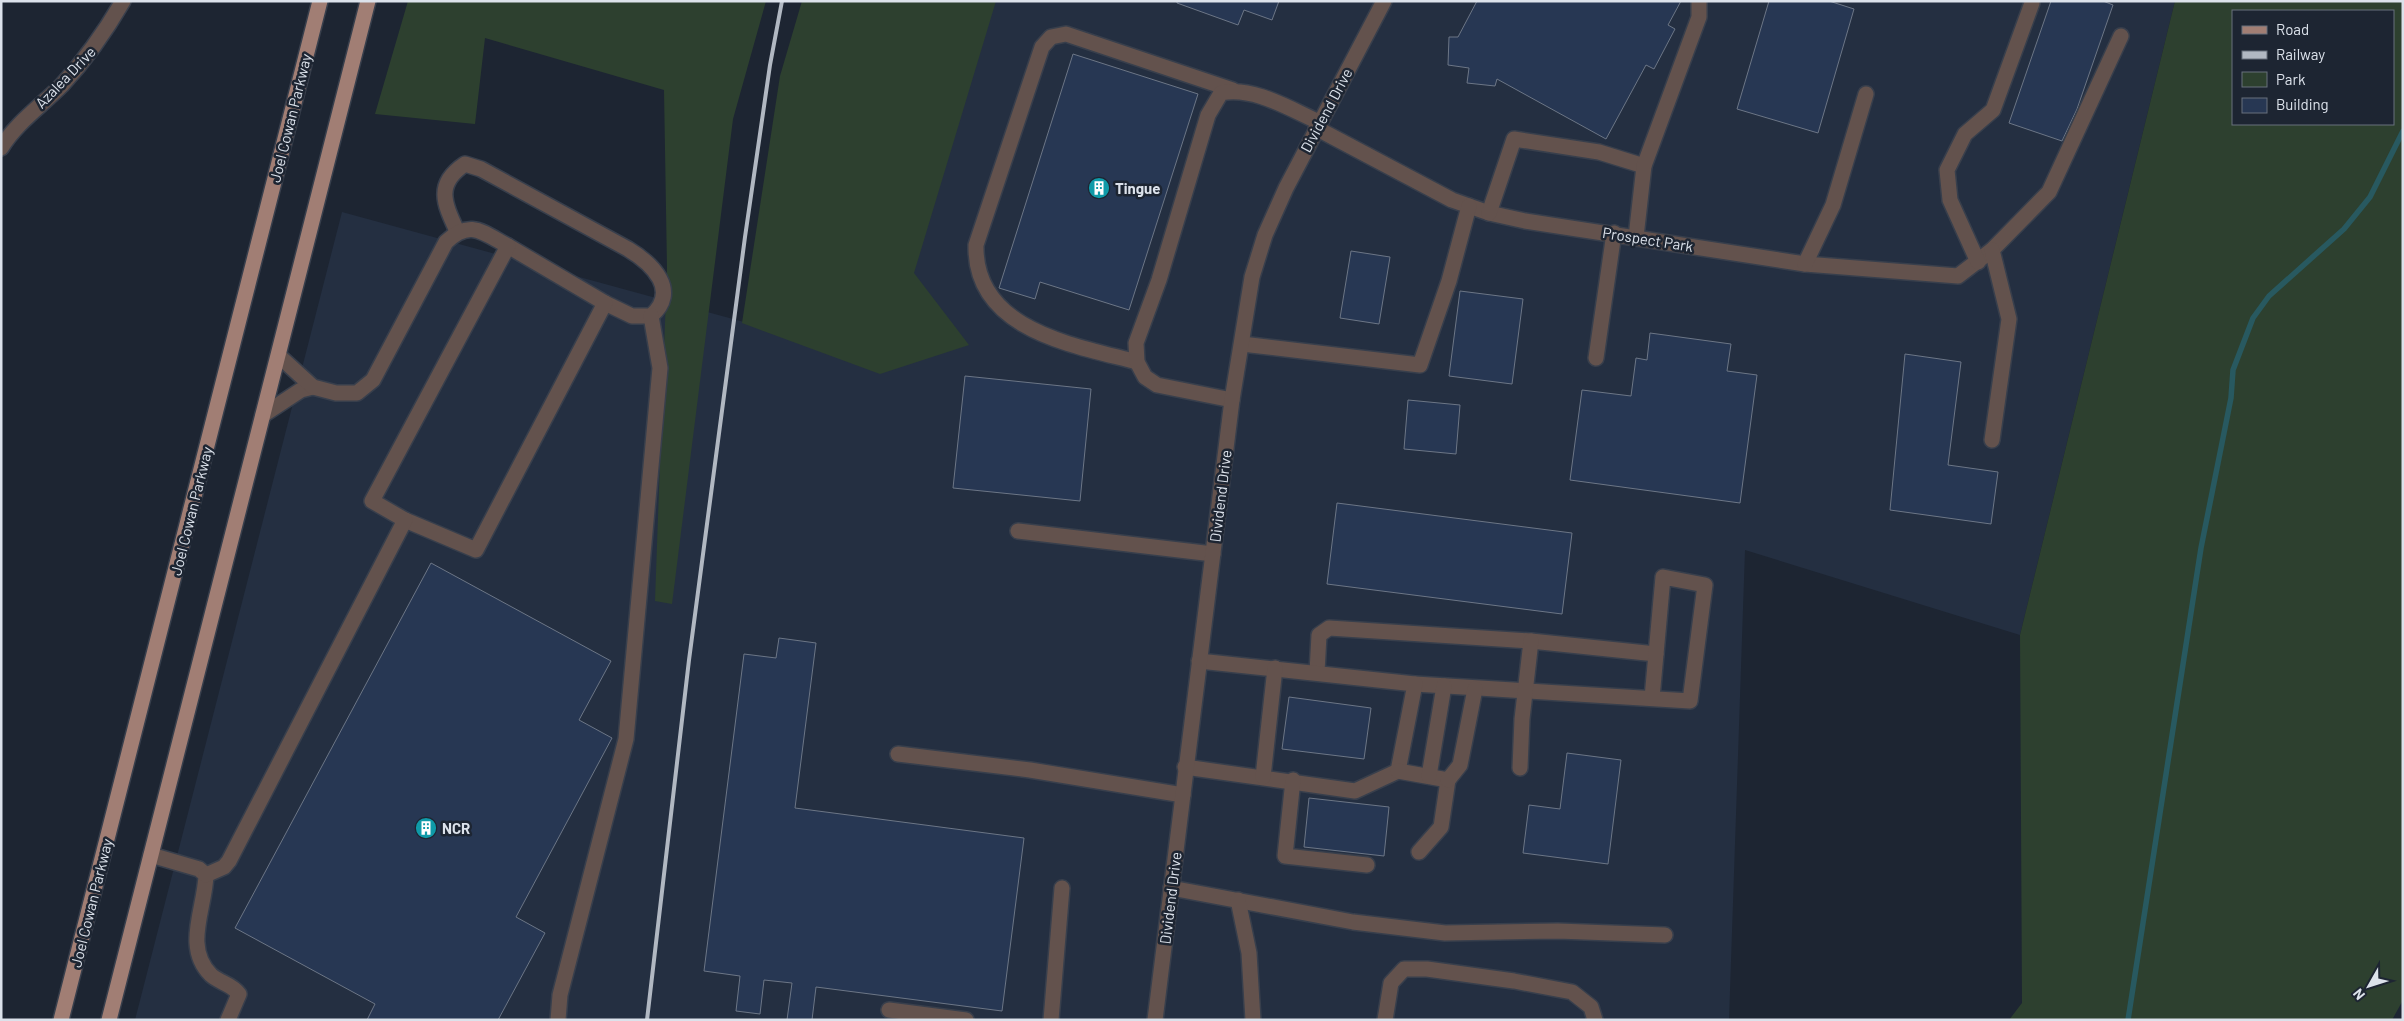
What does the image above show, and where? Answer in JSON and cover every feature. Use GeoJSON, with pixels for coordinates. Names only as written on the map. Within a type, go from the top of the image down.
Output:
{"type":"FeatureCollection","features":[{"type":"Feature","properties":{"kind":"main road","name":"Joel Cowan Parkway"},"geometry":{"type":"LineString","coordinates":[[61,1020],[320,1]]}},
{"type":"Feature","properties":{"kind":"main road"},"geometry":{"type":"LineString","coordinates":[[109,1020],[368,1]]}},
{"type":"Feature","properties":{"kind":"street","name":"Azalea Drive"},"geometry":{"type":"LineString","coordinates":[[1,148],[21,122],[81,64],[98,43],[123,1]]}},
{"type":"Feature","properties":{"kind":"street","name":"Dividend Drive"},"geometry":{"type":"LineString","coordinates":[[1154,1020],[1232,400],[1252,277],[1265,235],[1317,125],[1384,1]]}},
{"type":"Feature","properties":{"kind":"street"},"geometry":{"type":"LineString","coordinates":[[1636,237],[1644,166],[1699,17],[1699,1]]}},
{"type":"Feature","properties":{"kind":"street"},"geometry":{"type":"LineString","coordinates":[[1978,262],[1950,200],[1947,170],[1965,134],[1993,110],[2032,3]]}},
{"type":"Feature","properties":{"kind":"street","name":"Prospect Park"},"geometry":{"type":"LineString","coordinates":[[1137,362],[1046,338],[1028,329],[1002,307],[983,284],[976,262],[976,244],[1042,47],[1051,37],[1066,34],[1233,90],[1257,95],[1317,125],[1452,200],[1489,213],[1525,221],[1806,264],[1958,276],[1992,250],[2050,192],[2121,36]]}},
{"type":"Feature","properties":{"kind":"street"},"geometry":{"type":"LineString","coordinates":[[1232,400],[1157,385],[1145,377],[1137,362],[1136,343],[1159,280],[1208,116],[1221,93],[1233,90]]}},
{"type":"Feature","properties":{"kind":"street"},"geometry":{"type":"LineString","coordinates":[[1806,264],[1832,205],[1866,94]]}},
{"type":"Feature","properties":{"kind":"street"},"geometry":{"type":"LineString","coordinates":[[1489,213],[1514,139],[1599,152],[1644,166]]}},
{"type":"Feature","properties":{"kind":"street"},"geometry":{"type":"LineString","coordinates":[[278,356],[313,387],[336,393],[357,393],[373,380],[446,242],[457,231],[472,228],[508,246],[605,303],[632,316],[651,316],[663,302],[663,291],[658,273],[646,259],[481,169],[465,164],[452,173],[445,188],[445,203],[457,231]]}},
{"type":"Feature","properties":{"kind":"street"},"geometry":{"type":"LineString","coordinates":[[1242,344],[1420,365],[1449,281],[1469,206]]}},
{"type":"Feature","properties":{"kind":"street"},"geometry":{"type":"LineString","coordinates":[[1596,358],[1614,234]]}},
{"type":"Feature","properties":{"kind":"street"},"geometry":{"type":"LineString","coordinates":[[508,246],[372,502],[405,520],[476,550],[605,303]]}},
{"type":"Feature","properties":{"kind":"street"},"geometry":{"type":"LineString","coordinates":[[1992,250],[2009,319],[1992,440]]}},
{"type":"Feature","properties":{"kind":"street"},"geometry":{"type":"LineString","coordinates":[[558,1020],[560,995],[626,739],[660,368],[651,316]]}},
{"type":"Feature","properties":{"kind":"street"},"geometry":{"type":"LineString","coordinates":[[263,415],[301,390],[313,387]]}},
{"type":"Feature","properties":{"kind":"street"},"geometry":{"type":"LineString","coordinates":[[206,875],[224,867],[229,861],[405,520]]}},
{"type":"Feature","properties":{"kind":"street"},"geometry":{"type":"LineString","coordinates":[[1018,531],[1213,554]]}},
{"type":"Feature","properties":{"kind":"street"},"geometry":{"type":"LineString","coordinates":[[1199,661],[1475,689],[1558,692],[1690,701],[1705,585],[1663,578],[1652,698]]}},
{"type":"Feature","properties":{"kind":"street"},"geometry":{"type":"LineString","coordinates":[[1317,672],[1320,635],[1328,628],[1531,641],[1656,654]]}},
{"type":"Feature","properties":{"kind":"street"},"geometry":{"type":"LineString","coordinates":[[1520,768],[1525,692],[1531,641]]}},
{"type":"Feature","properties":{"kind":"street"},"geometry":{"type":"LineString","coordinates":[[1263,777],[1275,668]]}},
{"type":"Feature","properties":{"kind":"street"},"geometry":{"type":"LineString","coordinates":[[1398,771],[1414,684]]}},
{"type":"Feature","properties":{"kind":"street"},"geometry":{"type":"LineString","coordinates":[[1429,776],[1444,686]]}},
{"type":"Feature","properties":{"kind":"street"},"geometry":{"type":"LineString","coordinates":[[1419,852],[1441,828],[1448,780],[1460,766],[1475,689]]}},
{"type":"Feature","properties":{"kind":"street"},"geometry":{"type":"LineString","coordinates":[[898,754],[1030,770],[1183,795]]}},
{"type":"Feature","properties":{"kind":"street"},"geometry":{"type":"LineString","coordinates":[[1185,768],[1293,780],[1355,790],[1398,771],[1448,780]]}},
{"type":"Feature","properties":{"kind":"street"},"geometry":{"type":"LineString","coordinates":[[1293,780],[1285,856],[1367,865]]}},
{"type":"Feature","properties":{"kind":"street"},"geometry":{"type":"LineString","coordinates":[[151,854],[199,868],[206,875],[205,894],[195,941],[200,959],[212,976],[235,988],[239,994],[228,1020]]}},
{"type":"Feature","properties":{"kind":"street"},"geometry":{"type":"LineString","coordinates":[[1051,1020],[1062,888]]}},
{"type":"Feature","properties":{"kind":"street"},"geometry":{"type":"LineString","coordinates":[[1171,888],[1353,922],[1445,933],[1558,931],[1665,935]]}},
{"type":"Feature","properties":{"kind":"street"},"geometry":{"type":"LineString","coordinates":[[1238,900],[1249,953],[1253,1020]]}},
{"type":"Feature","properties":{"kind":"street"},"geometry":{"type":"LineString","coordinates":[[1385,1020],[1391,983],[1404,969],[1427,969],[1514,981],[1572,992],[1591,1007],[1595,1020]]}},
{"type":"Feature","properties":{"kind":"street"},"geometry":{"type":"LineString","coordinates":[[889,1010],[966,1020]]}},
{"type":"Feature","properties":{"kind":"shaded area"},"geometry":{"type":"Polygon","coordinates":[[[965,1],[2175,1],[2020,635],[1745,550],[1729,1020],[135,1020],[342,212],[883,360],[965,1]]]}},
{"type":"Feature","properties":{"kind":"green space"},"geometry":{"type":"Polygon","coordinates":[[[408,1],[766,1],[733,119],[672,604],[655,601],[667,268],[664,90],[485,38],[475,124],[375,114],[408,1]]]}},
{"type":"Feature","properties":{"kind":"green space"},"geometry":{"type":"Polygon","coordinates":[[[802,1],[996,1],[914,273],[969,345],[880,374],[742,323],[780,76],[802,1]]]}},
{"type":"Feature","properties":{"kind":"green space"},"geometry":{"type":"Polygon","coordinates":[[[2175,1],[2403,1],[2403,1000],[2392,1020],[2009,1020],[2022,1003],[2020,635],[2175,1]]]}},
{"type":"Feature","properties":{"kind":"building"},"geometry":{"type":"Polygon","coordinates":[[[1177,1],[1279,1],[1272,20],[1244,10],[1238,25],[1177,3],[1177,1]]]}},
{"type":"Feature","properties":{"kind":"building"},"geometry":{"type":"Polygon","coordinates":[[[1477,1],[1681,1],[1668,25],[1675,29],[1654,69],[1646,65],[1606,139],[1497,79],[1495,86],[1467,83],[1469,68],[1448,65],[1449,37],[1458,37],[1477,1]]]}},
{"type":"Feature","properties":{"kind":"building"},"geometry":{"type":"Polygon","coordinates":[[[1769,1],[1829,1],[1854,9],[1818,133],[1737,109],[1769,1]]]}},
{"type":"Feature","properties":{"kind":"building"},"geometry":{"type":"Polygon","coordinates":[[[2051,1],[2103,1],[2113,5],[2077,109],[2062,141],[2009,123],[2051,1]]]}},
{"type":"Feature","properties":{"kind":"building","name":"Tingue"},"geometry":{"type":"Polygon","coordinates":[[[1073,54],[1198,94],[1129,310],[1040,282],[1035,299],[999,288],[1073,54]]]}},
{"type":"Feature","properties":{"kind":"building"},"geometry":{"type":"Polygon","coordinates":[[[1351,251],[1390,257],[1379,324],[1340,318],[1351,251]]]}},
{"type":"Feature","properties":{"kind":"building"},"geometry":{"type":"Polygon","coordinates":[[[1460,291],[1523,299],[1512,384],[1449,376],[1460,291]]]}},
{"type":"Feature","properties":{"kind":"building"},"geometry":{"type":"Polygon","coordinates":[[[1650,333],[1731,344],[1727,371],[1757,375],[1740,503],[1570,480],[1582,390],[1631,396],[1636,358],[1647,360],[1650,333]]]}},
{"type":"Feature","properties":{"kind":"building"},"geometry":{"type":"Polygon","coordinates":[[[1905,354],[1961,362],[1948,465],[1998,472],[1991,524],[1890,510],[1905,354]]]}},
{"type":"Feature","properties":{"kind":"building"},"geometry":{"type":"Polygon","coordinates":[[[965,376],[1091,389],[1080,501],[953,488],[965,376]]]}},
{"type":"Feature","properties":{"kind":"building"},"geometry":{"type":"Polygon","coordinates":[[[1408,400],[1460,405],[1456,454],[1404,449],[1408,400]]]}},
{"type":"Feature","properties":{"kind":"building"},"geometry":{"type":"Polygon","coordinates":[[[1337,503],[1572,533],[1562,614],[1327,584],[1337,503]]]}},
{"type":"Feature","properties":{"kind":"building","name":"NCR"},"geometry":{"type":"Polygon","coordinates":[[[431,563],[611,661],[579,720],[612,738],[516,917],[545,933],[498,1020],[367,1020],[375,1004],[235,928],[431,563]]]}},
{"type":"Feature","properties":{"kind":"building"},"geometry":{"type":"Polygon","coordinates":[[[779,638],[816,643],[795,808],[1024,838],[1002,1011],[816,987],[812,1020],[787,1020],[792,983],[764,980],[760,1014],[736,1011],[740,976],[704,971],[744,654],[776,658],[779,638]]]}},
{"type":"Feature","properties":{"kind":"building"},"geometry":{"type":"Polygon","coordinates":[[[1289,697],[1371,708],[1364,759],[1282,749],[1289,697]]]}},
{"type":"Feature","properties":{"kind":"building"},"geometry":{"type":"Polygon","coordinates":[[[1567,753],[1621,760],[1608,864],[1523,853],[1529,805],[1560,809],[1567,753]]]}},
{"type":"Feature","properties":{"kind":"building"},"geometry":{"type":"Polygon","coordinates":[[[1309,798],[1389,807],[1384,856],[1304,847],[1309,798]]]}},
{"type":"Feature","properties":{"kind":"waterway"},"geometry":{"type":"LineString","coordinates":[[2128,1020],[2201,548],[2231,398],[2233,370],[2253,318],[2269,296],[2344,229],[2370,197],[2403,131]]}},
{"type":"Feature","properties":{"kind":"railway"},"geometry":{"type":"LineString","coordinates":[[647,1020],[689,660],[745,237],[770,65],[782,1]]}},
{"type":"Feature","properties":{"kind":"place","name":"Tingue"},"geometry":{"type":"Point","coordinates":[1099,188]}},
{"type":"Feature","properties":{"kind":"place","name":"NCR"},"geometry":{"type":"Point","coordinates":[426,828]}}]}
